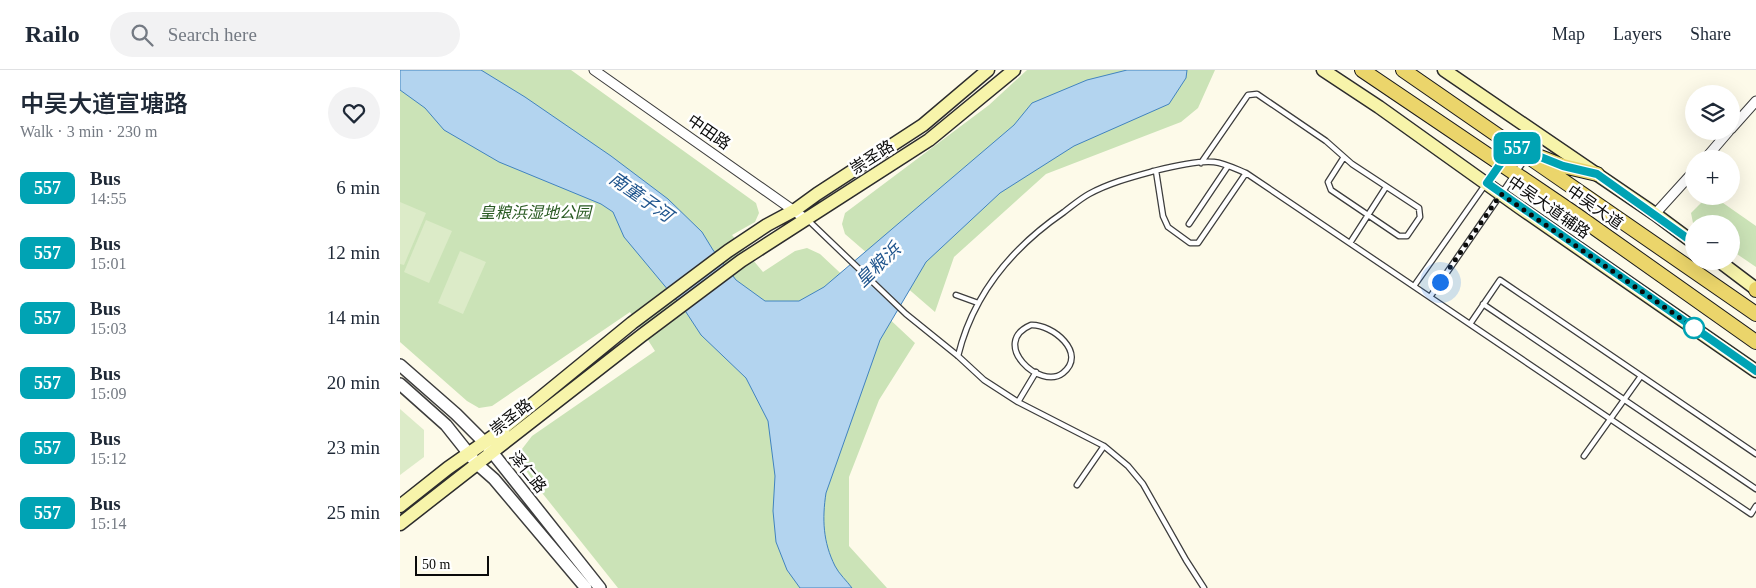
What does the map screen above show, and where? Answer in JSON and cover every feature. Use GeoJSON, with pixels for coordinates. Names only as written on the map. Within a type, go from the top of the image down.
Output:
{"type":"FeatureCollection","features":[{"type":"Feature","properties":{"kind":"main road","name":"崇圣路"},"geometry":{"type":"LineString","coordinates":[[400,524],[477,464],[488,448],[632,323],[728,251],[767,225],[795,210],[923,125],[988,70]]}},
{"type":"Feature","properties":{"kind":"main road","name":"崇圣路"},"geometry":{"type":"LineString","coordinates":[[400,506],[468,454],[488,448],[741,261],[929,140],[1014,70]]}},
{"type":"Feature","properties":{"kind":"main road","name":"中吴大道辅路"},"geometry":{"type":"LineString","coordinates":[[1323,70],[1379,106],[1501,194],[1756,371]]}},
{"type":"Feature","properties":{"kind":"main road","name":"中吴大道"},"geometry":{"type":"LineString","coordinates":[[1362,70],[1516,173],[1756,342]]}},
{"type":"Feature","properties":{"kind":"main road"},"geometry":{"type":"LineString","coordinates":[[1444,70],[1685,236]]}},
{"type":"Feature","properties":{"kind":"main road","name":"中吴大道"},"geometry":{"type":"LineString","coordinates":[[1405,71],[1756,314]]}},
{"type":"Feature","properties":{"kind":"main road"},"geometry":{"type":"LineString","coordinates":[[1513,146],[1563,166],[1597,174]]}},
{"type":"Feature","properties":{"kind":"main road"},"geometry":{"type":"LineString","coordinates":[[1730,270],[1756,289]]}},
{"type":"Feature","properties":{"kind":"street","name":"中田路"},"geometry":{"type":"LineString","coordinates":[[594,70],[807,220]]}},
{"type":"Feature","properties":{"kind":"street"},"geometry":{"type":"LineString","coordinates":[[1740,119],[1756,101]]}},
{"type":"Feature","properties":{"kind":"street"},"geometry":{"type":"LineString","coordinates":[[1713,150],[1721,140]]}},
{"type":"Feature","properties":{"kind":"street"},"geometry":{"type":"LineString","coordinates":[[1655,214],[1685,181]]}},
{"type":"Feature","properties":{"kind":"street","name":"泽仁路"},"geometry":{"type":"LineString","coordinates":[[400,365],[456,414],[488,448],[600,588]]}},
{"type":"Feature","properties":{"kind":"street","name":"泽仁路"},"geometry":{"type":"LineString","coordinates":[[400,384],[446,425],[468,454],[494,479],[586,588]]}},
{"type":"Feature","properties":{"kind":"lane"},"geometry":{"type":"LineString","coordinates":[[1201,163],[1248,95],[1257,94],[1326,140],[1352,164],[1419,208],[1420,217],[1407,236],[1399,236],[1331,190],[1328,182],[1344,157]]}},
{"type":"Feature","properties":{"kind":"lane"},"geometry":{"type":"LineString","coordinates":[[1414,286],[1513,146]]}},
{"type":"Feature","properties":{"kind":"lane"},"geometry":{"type":"LineString","coordinates":[[1430,297],[1528,156]]}},
{"type":"Feature","properties":{"kind":"lane"},"geometry":{"type":"LineString","coordinates":[[958,356],[961,341],[978,303],[991,282],[1014,253],[1043,226],[1089,194],[1130,177],[1173,166],[1214,162],[1246,173],[1751,514],[1756,506]]}},
{"type":"Feature","properties":{"kind":"lane"},"geometry":{"type":"LineString","coordinates":[[1189,224],[1228,166]]}},
{"type":"Feature","properties":{"kind":"lane"},"geometry":{"type":"LineString","coordinates":[[1156,171],[1163,216],[1168,228],[1190,243],[1198,243],[1246,173]]}},
{"type":"Feature","properties":{"kind":"lane"},"geometry":{"type":"LineString","coordinates":[[1350,243],[1386,187]]}},
{"type":"Feature","properties":{"kind":"lane"},"geometry":{"type":"LineString","coordinates":[[807,220],[906,314],[958,356],[984,380],[1018,402],[1104,446],[1128,466],[1143,484],[1201,587]]}},
{"type":"Feature","properties":{"kind":"lane"},"geometry":{"type":"LineString","coordinates":[[1470,324],[1500,280],[1756,454]]}},
{"type":"Feature","properties":{"kind":"lane"},"geometry":{"type":"LineString","coordinates":[[956,295],[978,303]]}},
{"type":"Feature","properties":{"kind":"lane"},"geometry":{"type":"LineString","coordinates":[[1483,304],[1756,489]]}},
{"type":"Feature","properties":{"kind":"lane"},"geometry":{"type":"LineString","coordinates":[[1031,325],[1045,327],[1064,340],[1071,353],[1071,360],[1063,373],[1050,377],[1036,372],[1018,358],[1015,344],[1020,332],[1031,325]]}},
{"type":"Feature","properties":{"kind":"lane"},"geometry":{"type":"LineString","coordinates":[[1018,402],[1036,372]]}},
{"type":"Feature","properties":{"kind":"lane"},"geometry":{"type":"LineString","coordinates":[[1584,456],[1640,376]]}},
{"type":"Feature","properties":{"kind":"lane"},"geometry":{"type":"LineString","coordinates":[[1077,485],[1104,446]]}},
{"type":"Feature","properties":{"kind":"green space","name":"皇粮浜湿地公园"},"geometry":{"type":"Polygon","coordinates":[[[400,70],[571,70],[756,203],[759,213],[755,222],[732,235],[763,272],[795,251],[807,248],[820,254],[915,343],[879,400],[849,477],[849,546],[887,588],[618,588],[535,484],[522,464],[522,449],[532,436],[655,351],[630,312],[492,406],[479,408],[467,401],[400,342],[400,70]]]}},
{"type":"Feature","properties":{"kind":"green space"},"geometry":{"type":"Polygon","coordinates":[[[1027,70],[1215,70],[1198,108],[1181,122],[1046,174],[954,257],[935,312],[845,234],[842,224],[845,213],[989,105],[1027,70]]]}},
{"type":"Feature","properties":{"kind":"green space"},"geometry":{"type":"Polygon","coordinates":[[[400,202],[426,213],[404,265],[400,264],[400,202]]]}},
{"type":"Feature","properties":{"kind":"green space"},"geometry":{"type":"Polygon","coordinates":[[[1699,205],[1726,205],[1756,226],[1756,267],[1740,256],[1740,215],[1691,215],[1691,213],[1699,205]]]}},
{"type":"Feature","properties":{"kind":"green space"},"geometry":{"type":"Polygon","coordinates":[[[426,220],[452,231],[429,283],[404,272],[426,220]]]}},
{"type":"Feature","properties":{"kind":"green space"},"geometry":{"type":"Polygon","coordinates":[[[460,251],[486,262],[463,314],[438,303],[460,251]]]}},
{"type":"Feature","properties":{"kind":"green space"},"geometry":{"type":"Polygon","coordinates":[[[400,409],[424,430],[424,457],[400,475],[400,409]]]}},
{"type":"Feature","properties":{"kind":"water"},"geometry":{"type":"Polygon","coordinates":[[[400,70],[481,70],[525,97],[611,156],[668,199],[702,232],[736,280],[765,301],[799,301],[824,287],[1014,125],[1032,103],[1087,80],[1127,70],[1187,70],[1186,78],[1169,104],[1074,146],[1000,193],[926,262],[880,340],[826,493],[824,530],[828,548],[837,569],[852,588],[800,588],[787,570],[776,542],[773,511],[775,476],[768,421],[746,378],[701,335],[684,309],[624,237],[613,212],[601,204],[499,162],[444,130],[425,108],[400,90],[400,70]]]}},
{"type":"Feature","properties":{"kind":"bus line","name":"557"},"geometry":{"type":"LineString","coordinates":[[1685,236],[1597,174],[1563,166],[1513,146],[1487,183],[1756,371]]}},
{"type":"Feature","properties":{"kind":"route"},"geometry":{"type":"LineString","coordinates":[[1440,282],[1501,194],[1696,329],[1694,328]]}},
{"type":"Feature","properties":{"kind":"water label","name":"南童子河"},"geometry":{"type":"Point","coordinates":[641,197]}},
{"type":"Feature","properties":{"kind":"water label","name":"皇粮浜"},"geometry":{"type":"Point","coordinates":[878,265]}}]}
